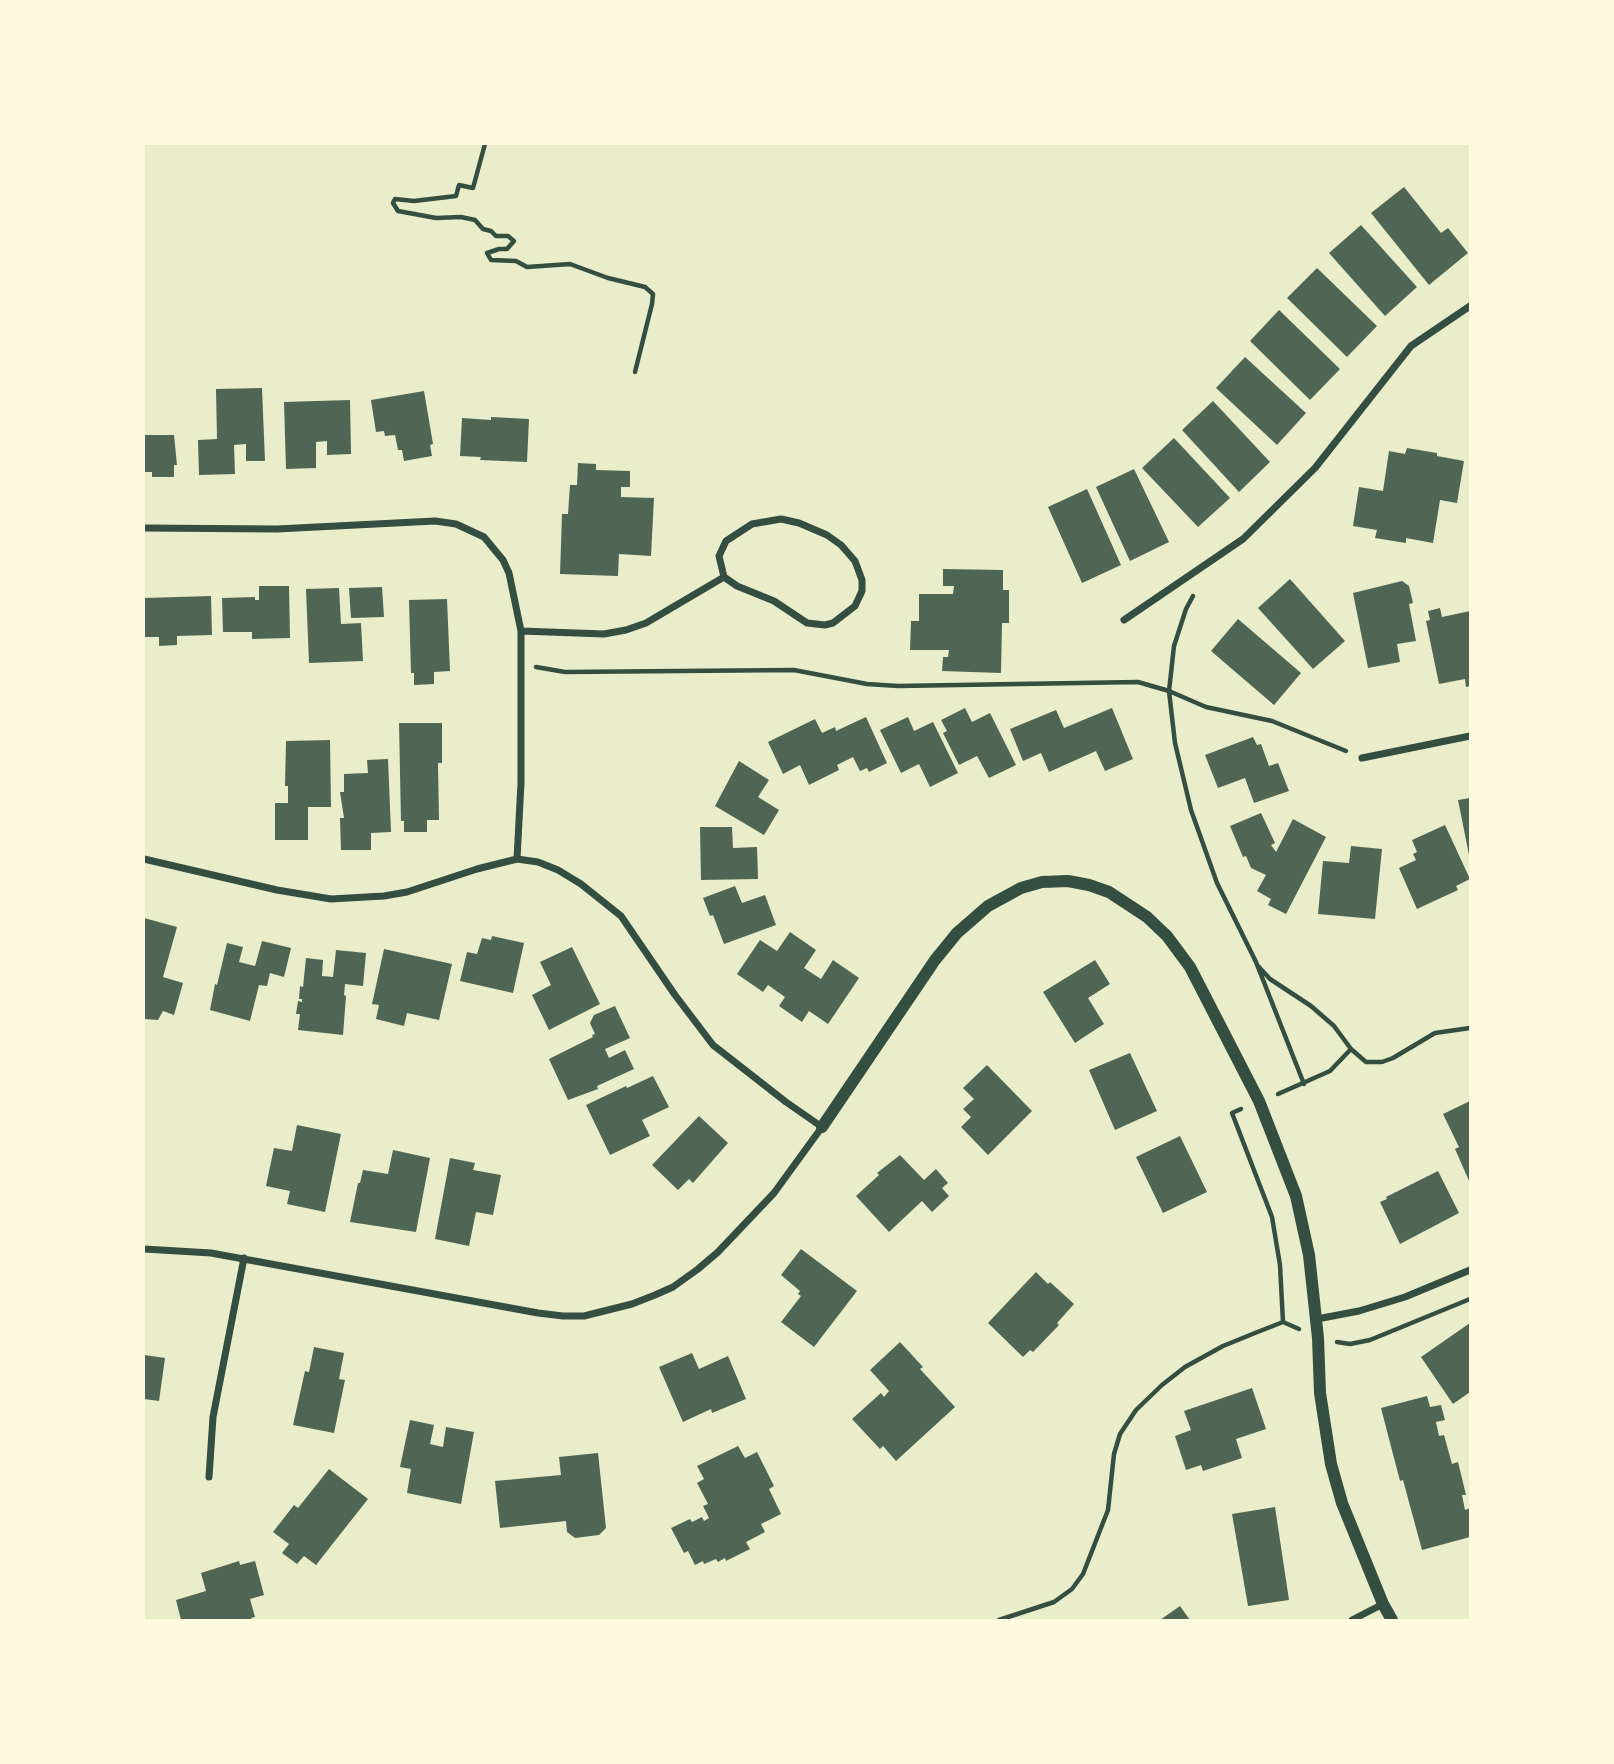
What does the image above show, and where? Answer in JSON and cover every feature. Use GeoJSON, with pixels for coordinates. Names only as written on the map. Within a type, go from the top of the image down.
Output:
{"type":"FeatureCollection","features":[{"type":"Feature","properties":{"kind":"street"},"geometry":{"type":"LineString","coordinates":[[1124,620],[1243,539],[1315,468],[1411,346],[1471,306]]}},
{"type":"Feature","properties":{"kind":"street"},"geometry":{"type":"LineString","coordinates":[[781,519],[820,531],[841,545],[860,571],[862,591],[848,614],[833,623],[816,625],[800,620],[774,601],[745,590],[724,578],[719,555],[726,541],[752,524],[781,519]]}},
{"type":"Feature","properties":{"kind":"street"},"geometry":{"type":"LineString","coordinates":[[144,528],[277,529],[435,521],[456,524],[484,537],[503,560],[509,573],[521,631],[521,783],[517,859]]}},
{"type":"Feature","properties":{"kind":"street"},"geometry":{"type":"LineString","coordinates":[[521,631],[604,634],[626,630],[646,623],[724,578]]}},
{"type":"Feature","properties":{"kind":"street"},"geometry":{"type":"LineString","coordinates":[[1362,758],[1471,736]]}},
{"type":"Feature","properties":{"kind":"street"},"geometry":{"type":"LineString","coordinates":[[144,859],[277,890],[331,899],[407,892],[517,859],[538,862],[581,884],[621,916],[713,1045],[822,1127]]}},
{"type":"Feature","properties":{"kind":"street"},"geometry":{"type":"LineString","coordinates":[[144,1250],[192,1251],[244,1258],[563,1317],[632,1304],[664,1292],[718,1252],[774,1193],[935,960],[957,933],[988,905],[1021,888],[1042,882],[1068,881],[1089,885],[1109,892],[1147,917],[1167,936],[1190,967],[1259,1101],[1296,1196],[1309,1255],[1317,1319],[1320,1393],[1331,1464],[1342,1503],[1392,1620]]}},
{"type":"Feature","properties":{"kind":"street"},"geometry":{"type":"LineString","coordinates":[[209,1477],[213,1417],[244,1258]]}},
{"type":"Feature","properties":{"kind":"street"},"geometry":{"type":"LineString","coordinates":[[1317,1319],[1359,1311],[1405,1297],[1471,1270]]}},
{"type":"Feature","properties":{"kind":"street"},"geometry":{"type":"LineString","coordinates":[[1353,1620],[1383,1604]]}},
{"type":"Feature","properties":{"kind":"path"},"geometry":{"type":"LineString","coordinates":[[485,144],[473,188],[459,185],[456,196],[414,201],[395,199],[393,203],[398,211],[436,218],[461,217],[475,220],[483,229],[496,236],[508,236],[514,241],[507,249],[487,253],[491,260],[516,261],[527,267],[570,264],[608,278],[645,286],[653,294],[652,304],[635,372]]}},
{"type":"Feature","properties":{"kind":"path"},"geometry":{"type":"LineString","coordinates":[[1215,559],[1186,609],[1174,646],[1169,691],[1175,743],[1191,810],[1217,883],[1256,962],[1304,1084]]}},
{"type":"Feature","properties":{"kind":"path"},"geometry":{"type":"LineString","coordinates":[[522,664],[565,672],[794,670],[867,684],[898,686],[1138,682],[1169,691],[1206,707],[1272,721],[1362,758]]}},
{"type":"Feature","properties":{"kind":"path"},"geometry":{"type":"LineString","coordinates":[[1256,962],[1270,979],[1311,1006],[1334,1026],[1350,1049],[1366,1062],[1393,1058],[1435,1033],[1471,1028]]}},
{"type":"Feature","properties":{"kind":"path"},"geometry":{"type":"LineString","coordinates":[[999,1620],[1054,1602],[1072,1589],[1083,1574],[1108,1510],[1114,1454],[1120,1434],[1136,1410],[1185,1367],[1223,1346],[1283,1322],[1318,1338],[1350,1344],[1370,1340],[1471,1299]]}},
{"type":"Feature","properties":{"kind":"building"},"geometry":{"type":"Polygon","coordinates":[[[1404,187],[1441,233],[1448,228],[1468,253],[1429,285],[1371,213],[1404,187]]]}},
{"type":"Feature","properties":{"kind":"building"},"geometry":{"type":"Polygon","coordinates":[[[1361,225],[1417,287],[1385,316],[1329,253],[1361,225]]]}},
{"type":"Feature","properties":{"kind":"building"},"geometry":{"type":"Polygon","coordinates":[[[1317,268],[1377,326],[1347,357],[1287,298],[1317,268]]]}},
{"type":"Feature","properties":{"kind":"building"},"geometry":{"type":"Polygon","coordinates":[[[1279,310],[1340,369],[1310,400],[1250,341],[1279,310]]]}},
{"type":"Feature","properties":{"kind":"building"},"geometry":{"type":"Polygon","coordinates":[[[1245,357],[1306,413],[1277,445],[1216,388],[1245,357]]]}},
{"type":"Feature","properties":{"kind":"building"},"geometry":{"type":"Polygon","coordinates":[[[262,388],[265,461],[246,461],[246,444],[234,445],[235,474],[199,475],[198,440],[217,439],[216,389],[262,388]]]}},
{"type":"Feature","properties":{"kind":"building"},"geometry":{"type":"Polygon","coordinates":[[[424,391],[433,444],[430,445],[432,456],[404,461],[395,435],[385,436],[384,431],[376,432],[371,400],[424,391]]]}},
{"type":"Feature","properties":{"kind":"building"},"geometry":{"type":"Polygon","coordinates":[[[350,400],[351,454],[327,455],[327,441],[316,442],[316,468],[286,469],[284,402],[350,400]]]}},
{"type":"Feature","properties":{"kind":"building"},"geometry":{"type":"Polygon","coordinates":[[[1213,401],[1270,462],[1239,492],[1182,430],[1213,401]]]}},
{"type":"Feature","properties":{"kind":"building"},"geometry":{"type":"Polygon","coordinates":[[[491,417],[529,419],[527,462],[480,460],[481,457],[460,456],[462,418],[491,420],[491,417]]]}},
{"type":"Feature","properties":{"kind":"building"},"geometry":{"type":"Polygon","coordinates":[[[144,435],[174,435],[177,465],[174,465],[174,477],[152,477],[152,472],[144,472],[144,435]]]}},
{"type":"Feature","properties":{"kind":"building"},"geometry":{"type":"Polygon","coordinates":[[[1174,438],[1230,498],[1198,527],[1142,468],[1174,438]]]}},
{"type":"Feature","properties":{"kind":"building"},"geometry":{"type":"Polygon","coordinates":[[[1407,448],[1464,461],[1457,503],[1440,500],[1433,543],[1406,538],[1406,543],[1375,538],[1377,530],[1353,526],[1359,487],[1383,491],[1389,451],[1405,454],[1407,448]]]}},
{"type":"Feature","properties":{"kind":"building"},"geometry":{"type":"Polygon","coordinates":[[[578,463],[596,464],[596,470],[630,471],[630,487],[621,487],[621,497],[654,498],[651,556],[619,554],[618,576],[560,574],[562,514],[568,514],[570,485],[577,485],[578,463]]]}},
{"type":"Feature","properties":{"kind":"building"},"geometry":{"type":"Polygon","coordinates":[[[1134,469],[1169,542],[1130,561],[1096,487],[1134,469]]]}},
{"type":"Feature","properties":{"kind":"building"},"geometry":{"type":"Polygon","coordinates":[[[1087,489],[1121,565],[1082,583],[1048,507],[1087,489]]]}},
{"type":"Feature","properties":{"kind":"building"},"geometry":{"type":"Polygon","coordinates":[[[943,569],[1003,570],[1003,590],[1009,590],[1009,623],[1002,623],[1001,673],[942,671],[943,657],[948,657],[949,650],[910,650],[911,621],[919,621],[919,594],[953,594],[954,586],[943,586],[943,569]]]}},
{"type":"Feature","properties":{"kind":"building"},"geometry":{"type":"Polygon","coordinates":[[[1290,579],[1345,641],[1313,669],[1258,608],[1290,579]]]}},
{"type":"Feature","properties":{"kind":"building"},"geometry":{"type":"Polygon","coordinates":[[[1402,581],[1409,586],[1413,603],[1409,604],[1416,641],[1397,644],[1400,662],[1368,668],[1353,593],[1402,581]]]}},
{"type":"Feature","properties":{"kind":"building"},"geometry":{"type":"Polygon","coordinates":[[[259,586],[289,586],[290,638],[252,639],[252,632],[223,632],[222,598],[255,597],[255,600],[259,600],[259,586]]]}},
{"type":"Feature","properties":{"kind":"building"},"geometry":{"type":"Polygon","coordinates":[[[382,587],[384,617],[351,618],[349,588],[382,587]]]}},
{"type":"Feature","properties":{"kind":"building"},"geometry":{"type":"Polygon","coordinates":[[[339,588],[341,624],[361,623],[363,661],[309,663],[306,589],[339,588]]]}},
{"type":"Feature","properties":{"kind":"building"},"geometry":{"type":"Polygon","coordinates":[[[211,596],[212,635],[177,636],[177,645],[159,646],[159,637],[144,637],[144,598],[211,596]]]}},
{"type":"Feature","properties":{"kind":"building"},"geometry":{"type":"Polygon","coordinates":[[[447,599],[450,671],[434,672],[434,684],[414,685],[414,673],[411,673],[409,600],[447,599]]]}},
{"type":"Feature","properties":{"kind":"building"},"geometry":{"type":"Polygon","coordinates":[[[1440,608],[1442,617],[1470,611],[1470,686],[1466,687],[1465,679],[1439,684],[1426,621],[1430,620],[1428,611],[1440,608]]]}},
{"type":"Feature","properties":{"kind":"building"},"geometry":{"type":"Polygon","coordinates":[[[1238,619],[1301,673],[1274,705],[1211,651],[1238,619]]]}},
{"type":"Feature","properties":{"kind":"building"},"geometry":{"type":"Polygon","coordinates":[[[965,708],[972,722],[990,713],[1016,765],[989,778],[977,756],[959,765],[943,733],[947,731],[941,720],[965,708]]]}},
{"type":"Feature","properties":{"kind":"building"},"geometry":{"type":"Polygon","coordinates":[[[1112,708],[1133,759],[1105,771],[1096,751],[1049,772],[1041,753],[1023,761],[1010,729],[1056,710],[1064,728],[1112,708]]]}},
{"type":"Feature","properties":{"kind":"building"},"geometry":{"type":"Polygon","coordinates":[[[866,717],[887,763],[869,772],[867,768],[860,771],[853,757],[837,765],[839,770],[809,785],[800,765],[783,774],[768,742],[815,719],[822,733],[835,727],[836,731],[866,717]]]}},
{"type":"Feature","properties":{"kind":"building"},"geometry":{"type":"Polygon","coordinates":[[[908,717],[914,731],[933,722],[958,773],[930,787],[919,764],[901,773],[880,730],[908,717]]]}},
{"type":"Feature","properties":{"kind":"building"},"geometry":{"type":"Polygon","coordinates":[[[399,723],[442,723],[442,763],[438,763],[439,820],[427,820],[427,832],[404,832],[404,821],[401,821],[399,723]]]}},
{"type":"Feature","properties":{"kind":"building"},"geometry":{"type":"Polygon","coordinates":[[[1253,737],[1257,745],[1261,744],[1269,766],[1278,763],[1289,791],[1254,803],[1245,778],[1218,788],[1205,755],[1253,737]]]}},
{"type":"Feature","properties":{"kind":"building"},"geometry":{"type":"Polygon","coordinates":[[[330,740],[331,807],[308,807],[308,840],[275,840],[275,803],[288,803],[288,786],[285,786],[286,741],[330,740]]]}},
{"type":"Feature","properties":{"kind":"building"},"geometry":{"type":"Polygon","coordinates":[[[388,759],[391,832],[371,833],[371,850],[341,850],[340,818],[344,818],[340,792],[344,792],[344,774],[368,773],[367,760],[388,759]]]}},
{"type":"Feature","properties":{"kind":"building"},"geometry":{"type":"Polygon","coordinates":[[[739,761],[769,780],[758,797],[779,810],[764,835],[715,806],[739,761]]]}},
{"type":"Feature","properties":{"kind":"building"},"geometry":{"type":"Polygon","coordinates":[[[1470,798],[1470,854],[1469,855],[1458,800],[1470,798]]]}},
{"type":"Feature","properties":{"kind":"building"},"geometry":{"type":"Polygon","coordinates":[[[1261,813],[1275,843],[1271,845],[1276,852],[1293,819],[1326,837],[1286,914],[1268,905],[1271,899],[1257,891],[1266,875],[1251,868],[1246,856],[1243,857],[1230,826],[1261,813]]]}},
{"type":"Feature","properties":{"kind":"building"},"geometry":{"type":"Polygon","coordinates":[[[1445,825],[1470,879],[1456,886],[1458,890],[1417,909],[1399,868],[1416,860],[1413,854],[1417,852],[1412,840],[1445,825]]]}},
{"type":"Feature","properties":{"kind":"building"},"geometry":{"type":"Polygon","coordinates":[[[700,827],[732,827],[733,848],[757,847],[758,879],[701,880],[700,827]]]}},
{"type":"Feature","properties":{"kind":"building"},"geometry":{"type":"Polygon","coordinates":[[[1351,846],[1382,849],[1375,919],[1318,914],[1323,861],[1349,863],[1351,846]]]}},
{"type":"Feature","properties":{"kind":"building"},"geometry":{"type":"Polygon","coordinates":[[[735,886],[742,903],[765,895],[776,925],[724,944],[703,898],[735,886]]]}},
{"type":"Feature","properties":{"kind":"building"},"geometry":{"type":"Polygon","coordinates":[[[144,918],[177,927],[163,977],[183,983],[174,1015],[163,1011],[158,1020],[144,1019],[144,918]]]}},
{"type":"Feature","properties":{"kind":"building"},"geometry":{"type":"Polygon","coordinates":[[[790,932],[816,950],[804,968],[821,979],[833,960],[859,978],[828,1024],[809,1011],[802,1022],[779,1006],[785,997],[768,985],[763,992],[737,974],[760,940],[777,951],[790,932]]]}},
{"type":"Feature","properties":{"kind":"building"},"geometry":{"type":"Polygon","coordinates":[[[492,936],[524,943],[513,993],[460,981],[467,952],[477,954],[482,938],[491,940],[492,936]]]}},
{"type":"Feature","properties":{"kind":"building"},"geometry":{"type":"Polygon","coordinates":[[[262,941],[291,948],[284,977],[270,973],[267,986],[259,985],[250,1021],[210,1010],[227,943],[243,947],[239,962],[255,966],[262,941]]]}},
{"type":"Feature","properties":{"kind":"building"},"geometry":{"type":"Polygon","coordinates":[[[572,947],[600,1004],[549,1030],[532,995],[551,985],[540,962],[572,947]]]}},
{"type":"Feature","properties":{"kind":"building"},"geometry":{"type":"Polygon","coordinates":[[[384,949],[452,964],[439,1020],[407,1013],[404,1026],[376,1019],[379,1005],[372,1004],[384,949]]]}},
{"type":"Feature","properties":{"kind":"building"},"geometry":{"type":"Polygon","coordinates":[[[336,950],[366,953],[363,986],[345,984],[343,1035],[298,1030],[300,1014],[296,1014],[298,1001],[302,1002],[302,999],[299,999],[300,986],[303,987],[306,958],[323,960],[322,976],[333,977],[336,950]]]}},
{"type":"Feature","properties":{"kind":"building"},"geometry":{"type":"Polygon","coordinates":[[[1095,960],[1110,984],[1088,998],[1104,1024],[1075,1043],[1043,992],[1095,960]]]}},
{"type":"Feature","properties":{"kind":"building"},"geometry":{"type":"Polygon","coordinates":[[[615,1006],[630,1038],[605,1049],[609,1058],[625,1050],[634,1069],[597,1086],[598,1089],[568,1100],[549,1059],[593,1037],[595,1034],[590,1023],[594,1015],[615,1006]]]}},
{"type":"Feature","properties":{"kind":"building"},"geometry":{"type":"Polygon","coordinates":[[[1130,1053],[1157,1111],[1115,1130],[1089,1070],[1130,1053]]]}},
{"type":"Feature","properties":{"kind":"building"},"geometry":{"type":"Polygon","coordinates":[[[987,1065],[1032,1111],[988,1155],[961,1127],[971,1117],[963,1109],[974,1099],[963,1088],[987,1065]]]}},
{"type":"Feature","properties":{"kind":"building"},"geometry":{"type":"Polygon","coordinates":[[[653,1076],[669,1107],[642,1120],[650,1136],[610,1155],[586,1105],[653,1076]]]}},
{"type":"Feature","properties":{"kind":"building"},"geometry":{"type":"Polygon","coordinates":[[[1470,1101],[1470,1183],[1455,1149],[1459,1147],[1443,1114],[1470,1101]]]}},
{"type":"Feature","properties":{"kind":"building"},"geometry":{"type":"Polygon","coordinates":[[[699,1116],[728,1143],[693,1183],[689,1179],[678,1190],[652,1165],[699,1116]]]}},
{"type":"Feature","properties":{"kind":"building"},"geometry":{"type":"Polygon","coordinates":[[[297,1125],[341,1134],[325,1212],[287,1204],[290,1191],[266,1186],[274,1148],[292,1151],[297,1125]]]}},
{"type":"Feature","properties":{"kind":"building"},"geometry":{"type":"Polygon","coordinates":[[[1180,1136],[1207,1192],[1163,1213],[1136,1157],[1180,1136]]]}},
{"type":"Feature","properties":{"kind":"building"},"geometry":{"type":"Polygon","coordinates":[[[393,1150],[430,1158],[416,1232],[350,1222],[363,1170],[388,1174],[393,1150]]]}},
{"type":"Feature","properties":{"kind":"building"},"geometry":{"type":"Polygon","coordinates":[[[900,1155],[924,1180],[936,1169],[948,1183],[942,1188],[949,1196],[932,1212],[922,1201],[889,1232],[856,1196],[879,1175],[877,1173],[900,1155]]]}},
{"type":"Feature","properties":{"kind":"building"},"geometry":{"type":"Polygon","coordinates":[[[450,1158],[475,1163],[473,1170],[501,1175],[493,1215],[476,1212],[469,1246],[435,1239],[450,1158]]]}},
{"type":"Feature","properties":{"kind":"building"},"geometry":{"type":"Polygon","coordinates":[[[1438,1171],[1459,1213],[1400,1244],[1380,1202],[1438,1171]]]}},
{"type":"Feature","properties":{"kind":"building"},"geometry":{"type":"Polygon","coordinates":[[[801,1249],[857,1291],[814,1347],[781,1322],[801,1296],[798,1294],[800,1291],[781,1275],[801,1249]]]}},
{"type":"Feature","properties":{"kind":"building"},"geometry":{"type":"Polygon","coordinates":[[[1036,1272],[1074,1304],[1057,1323],[1059,1325],[1033,1352],[1030,1350],[1023,1357],[988,1323],[1036,1272]]]}},
{"type":"Feature","properties":{"kind":"building"},"geometry":{"type":"Polygon","coordinates":[[[1470,1323],[1470,1392],[1453,1404],[1421,1357],[1470,1323]]]}},
{"type":"Feature","properties":{"kind":"building"},"geometry":{"type":"Polygon","coordinates":[[[900,1342],[923,1367],[920,1369],[955,1407],[896,1461],[883,1446],[880,1449],[852,1419],[881,1393],[884,1397],[889,1391],[870,1370],[900,1342]]]}},
{"type":"Feature","properties":{"kind":"building"},"geometry":{"type":"Polygon","coordinates":[[[314,1347],[344,1353],[339,1379],[345,1380],[334,1433],[293,1425],[305,1371],[309,1372],[314,1347]]]}},
{"type":"Feature","properties":{"kind":"building"},"geometry":{"type":"Polygon","coordinates":[[[692,1353],[699,1369],[728,1356],[746,1399],[712,1413],[711,1409],[683,1422],[659,1367],[692,1353]]]}},
{"type":"Feature","properties":{"kind":"building"},"geometry":{"type":"Polygon","coordinates":[[[144,1355],[165,1358],[159,1401],[144,1399],[144,1355]]]}},
{"type":"Feature","properties":{"kind":"building"},"geometry":{"type":"Polygon","coordinates":[[[1252,1388],[1266,1429],[1236,1439],[1242,1458],[1203,1471],[1201,1465],[1186,1470],[1175,1436],[1191,1430],[1184,1411],[1252,1388]]]}},
{"type":"Feature","properties":{"kind":"building"},"geometry":{"type":"Polygon","coordinates":[[[1427,1396],[1430,1407],[1441,1405],[1445,1420],[1436,1422],[1439,1436],[1444,1435],[1452,1464],[1458,1462],[1466,1495],[1462,1495],[1465,1510],[1470,1508],[1470,1537],[1422,1550],[1381,1408],[1427,1396]]]}},
{"type":"Feature","properties":{"kind":"building"},"geometry":{"type":"Polygon","coordinates":[[[410,1420],[434,1425],[430,1444],[443,1447],[446,1427],[474,1432],[461,1504],[407,1493],[411,1469],[400,1467],[410,1420]]]}},
{"type":"Feature","properties":{"kind":"building"},"geometry":{"type":"Polygon","coordinates":[[[738,1446],[745,1458],[757,1452],[774,1486],[769,1489],[781,1514],[761,1524],[765,1532],[746,1542],[750,1549],[726,1561],[725,1558],[718,1562],[716,1559],[695,1565],[688,1551],[684,1553],[671,1528],[690,1519],[692,1522],[702,1517],[704,1521],[709,1518],[703,1506],[708,1504],[697,1483],[704,1479],[697,1466],[738,1446]]]}},
{"type":"Feature","properties":{"kind":"building"},"geometry":{"type":"Polygon","coordinates":[[[598,1453],[606,1528],[599,1535],[575,1538],[567,1532],[566,1521],[500,1528],[495,1481],[561,1475],[559,1457],[598,1453]]]}},
{"type":"Feature","properties":{"kind":"building"},"geometry":{"type":"Polygon","coordinates":[[[329,1469],[368,1499],[316,1565],[304,1556],[297,1564],[282,1553],[289,1544],[273,1532],[294,1505],[298,1508],[329,1469]]]}},
{"type":"Feature","properties":{"kind":"building"},"geometry":{"type":"Polygon","coordinates":[[[1275,1507],[1289,1600],[1248,1606],[1232,1514],[1275,1507]]]}},
{"type":"Feature","properties":{"kind":"building"},"geometry":{"type":"Polygon","coordinates":[[[239,1561],[240,1565],[255,1561],[264,1595],[250,1599],[255,1617],[251,1618],[252,1620],[181,1620],[176,1600],[206,1591],[201,1573],[239,1561]]]}},
{"type":"Feature","properties":{"kind":"building"},"geometry":{"type":"Polygon","coordinates":[[[1180,1606],[1190,1620],[1160,1620],[1180,1606]]]}}]}
